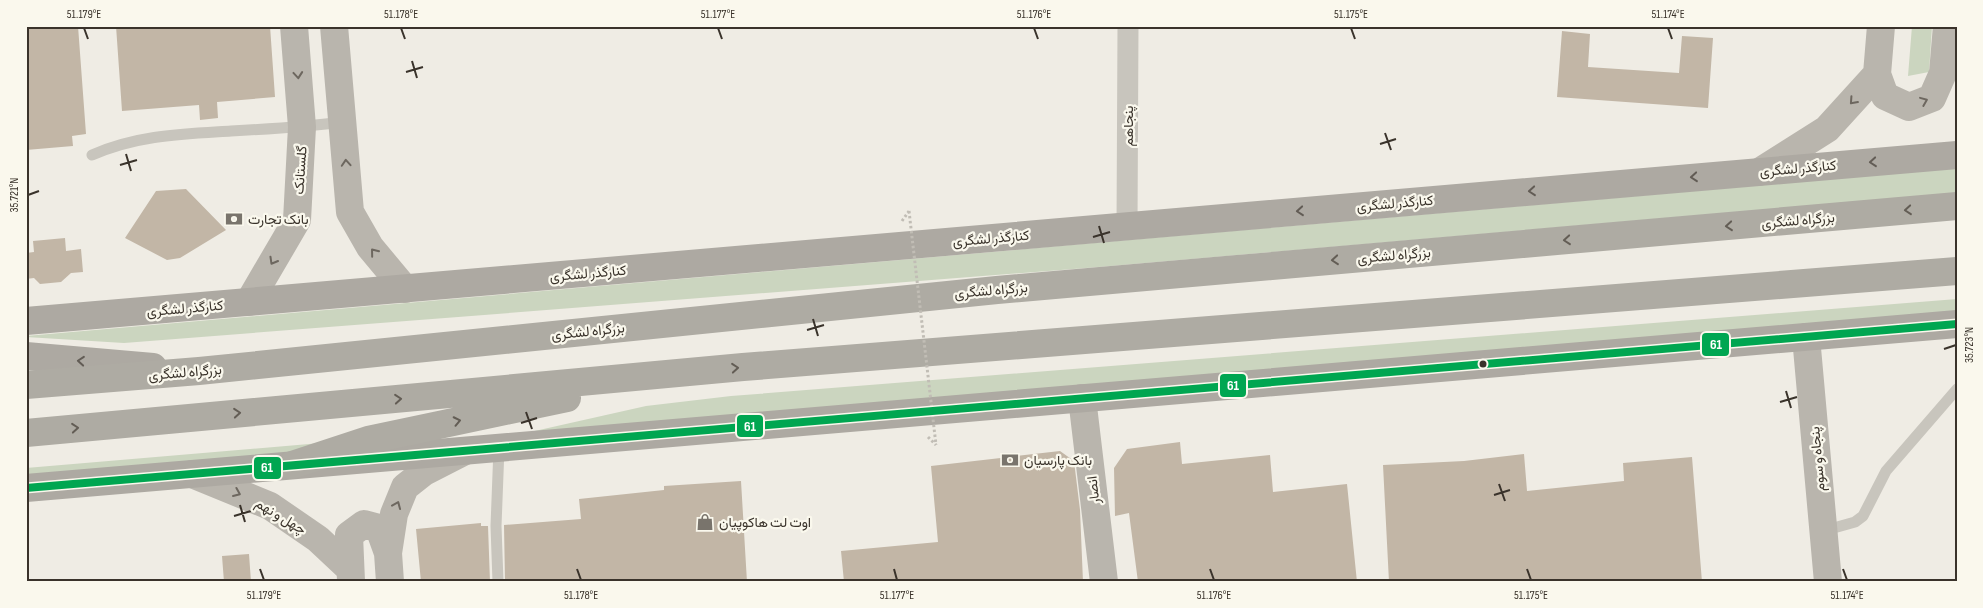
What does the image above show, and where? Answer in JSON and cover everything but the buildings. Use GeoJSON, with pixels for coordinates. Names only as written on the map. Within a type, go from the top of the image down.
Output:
{"type":"FeatureCollection","features":[{"type":"Feature","properties":{"kind":"highway","name":"بزرگراه لشگری"},"geometry":{"type":"LineString","coordinates":[[26,385],[199,371],[997,290],[1957,206]]}},
{"type":"Feature","properties":{"kind":"highway"},"geometry":{"type":"LineString","coordinates":[[26,433],[697,371],[1957,271]]}},
{"type":"Feature","properties":{"kind":"highway"},"geometry":{"type":"LineString","coordinates":[[1880,278],[1957,281]]}},
{"type":"Feature","properties":{"kind":"highway"},"geometry":{"type":"LineString","coordinates":[[292,465],[368,440],[697,371]]}},
{"type":"Feature","properties":{"kind":"main road","name":"کنارگذر لشگری"},"geometry":{"type":"LineString","coordinates":[[26,321],[1957,155]]}},
{"type":"Feature","properties":{"kind":"main road"},"geometry":{"type":"LineString","coordinates":[[26,488],[1957,324]]}},
{"type":"Feature","properties":{"kind":"main road"},"geometry":{"type":"LineString","coordinates":[[26,356],[199,371]]}},
{"type":"Feature","properties":{"kind":"street","name":"گلستانک"},"geometry":{"type":"LineString","coordinates":[[249,302],[297,220],[302,127],[294,26]]}},
{"type":"Feature","properties":{"kind":"street"},"geometry":{"type":"LineString","coordinates":[[334,26],[350,212],[370,248],[405,289]]}},
{"type":"Feature","properties":{"kind":"street","name":"پنجاهم"},"geometry":{"type":"LineString","coordinates":[[1127,226],[1128,26]]}},
{"type":"Feature","properties":{"kind":"street"},"geometry":{"type":"LineString","coordinates":[[1881,26],[1877,74],[1885,96],[1909,107],[1932,98],[1950,81],[1947,26]]}},
{"type":"Feature","properties":{"kind":"street"},"geometry":{"type":"LineString","coordinates":[[1759,172],[1827,129],[1877,74]]}},
{"type":"Feature","properties":{"kind":"street","name":"پنجاه و سوم"},"geometry":{"type":"LineString","coordinates":[[1806,337],[1828,582]]}},
{"type":"Feature","properties":{"kind":"street","name":"انصار"},"geometry":{"type":"LineString","coordinates":[[1082,398],[1104,582]]}},
{"type":"Feature","properties":{"kind":"street"},"geometry":{"type":"LineString","coordinates":[[390,582],[388,553],[394,514],[405,487],[424,472],[465,451]]}},
{"type":"Feature","properties":{"kind":"street","name":"چهل و نهم"},"geometry":{"type":"LineString","coordinates":[[192,474],[270,506],[318,539],[350,576]]}},
{"type":"Feature","properties":{"kind":"street"},"geometry":{"type":"LineString","coordinates":[[350,576],[349,535],[364,524],[379,528],[388,553]]}},
{"type":"Feature","properties":{"kind":"lane"},"geometry":{"type":"LineString","coordinates":[[92,155],[113,146],[136,140],[343,122]]}},
{"type":"Feature","properties":{"kind":"lane"},"geometry":{"type":"LineString","coordinates":[[1823,531],[1855,522],[1862,516],[1886,471],[1957,389]]}},
{"type":"Feature","properties":{"kind":"lane"},"geometry":{"type":"LineString","coordinates":[[498,582],[496,535],[499,448]]}},
{"type":"Feature","properties":{"kind":"path"},"geometry":{"type":"LineString","coordinates":[[909,211],[936,445]]}},
{"type":"Feature","properties":{"kind":"green space"},"geometry":{"type":"Polygon","coordinates":[[[1912,26],[1932,26],[1929,72],[1908,76],[1912,26]]]}},
{"type":"Feature","properties":{"kind":"green space"},"geometry":{"type":"Polygon","coordinates":[[[1957,168],[1957,193],[1099,267],[124,343],[26,337],[26,336],[1957,168]]]}},
{"type":"Feature","properties":{"kind":"green space"},"geometry":{"type":"Polygon","coordinates":[[[1957,299],[1957,314],[503,438],[646,406],[731,396],[1957,299]]]}},
{"type":"Feature","properties":{"kind":"green space"},"geometry":{"type":"Polygon","coordinates":[[[344,441],[290,471],[26,492],[26,468],[344,441]]]}},
{"type":"Feature","properties":{"kind":"transit line","name":"61"},"geometry":{"type":"LineString","coordinates":[[26,488],[1957,324]]}},
{"type":"Feature","properties":{"kind":"place","name":"بانک تجارت"},"geometry":{"type":"Point","coordinates":[234,219]}},
{"type":"Feature","properties":{"kind":"place","name":"بانک پارسیان"},"geometry":{"type":"Point","coordinates":[1010,460]}},
{"type":"Feature","properties":{"kind":"place","name":"اوت لت هاکوپیان"},"geometry":{"type":"Point","coordinates":[705,522]}}]}
